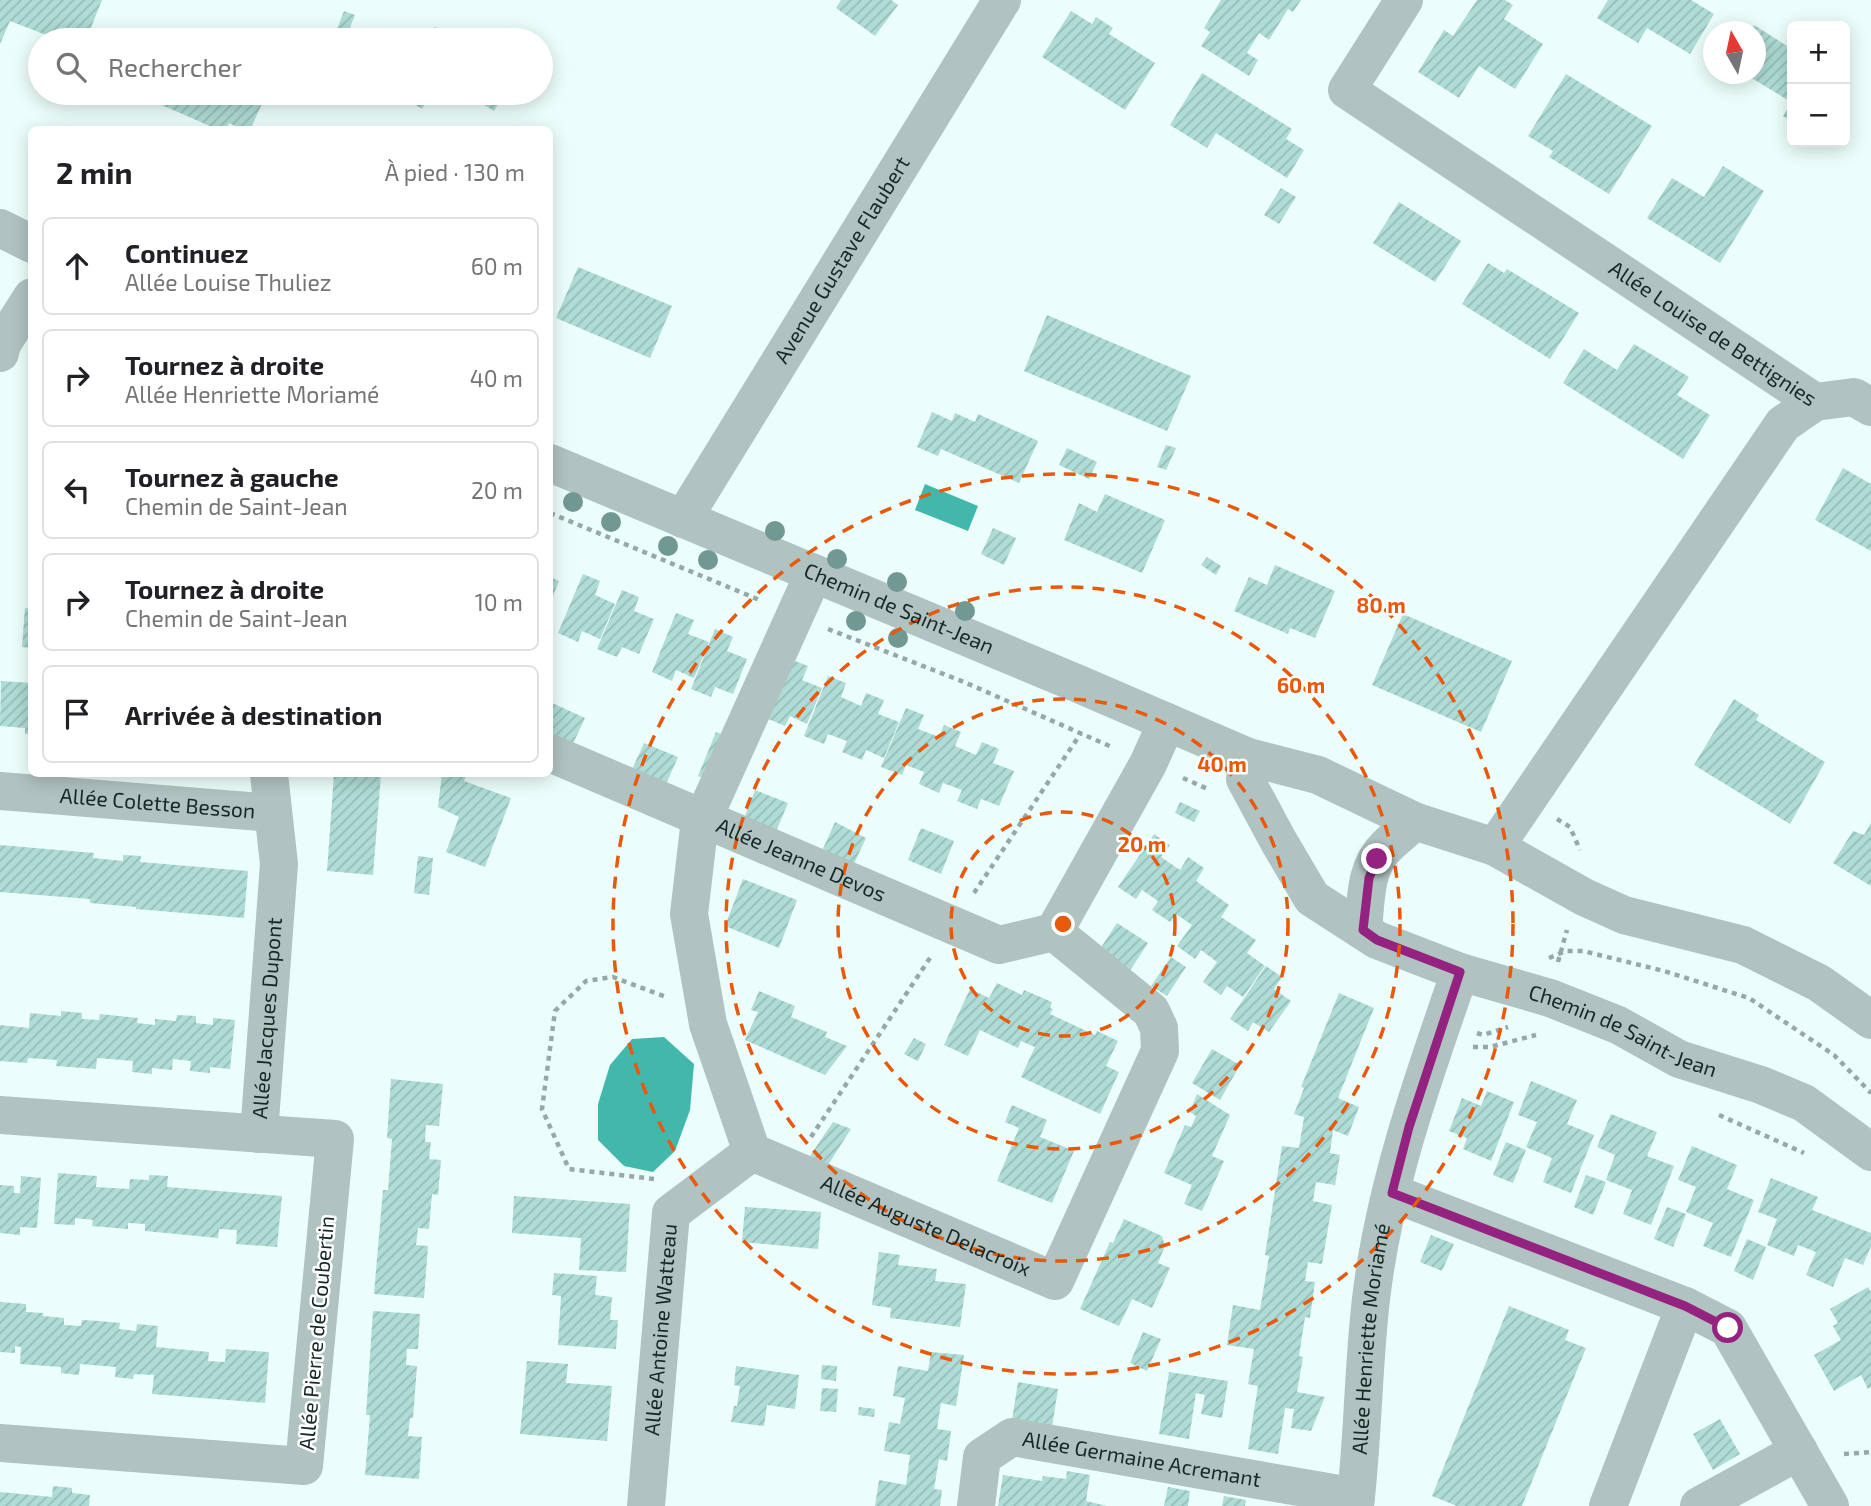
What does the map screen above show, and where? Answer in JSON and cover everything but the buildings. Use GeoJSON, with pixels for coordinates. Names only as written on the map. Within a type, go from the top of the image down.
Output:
{"type":"FeatureCollection","features":[{"type":"Feature","properties":{"kind":"street","name":"Avenue Gustave Flaubert"},"geometry":{"type":"LineString","coordinates":[[683,519],[1002,0]]}},
{"type":"Feature","properties":{"kind":"street","name":"Allée Louise de Bettignies"},"geometry":{"type":"LineString","coordinates":[[1404,0],[1347,90],[1815,402],[1783,424],[1495,847]]}},
{"type":"Feature","properties":{"kind":"street"},"geometry":{"type":"LineString","coordinates":[[0,228],[28,242]]}},
{"type":"Feature","properties":{"kind":"street"},"geometry":{"type":"LineString","coordinates":[[0,353],[2,344],[28,303]]}},
{"type":"Feature","properties":{"kind":"street"},"geometry":{"type":"LineString","coordinates":[[1815,402],[1854,397],[1871,407]]}},
{"type":"Feature","properties":{"kind":"street","name":"Chemin de Saint-Jean"},"geometry":{"type":"LineString","coordinates":[[553,464],[1248,758],[1318,775],[1414,821],[1495,847],[1584,897],[1624,915],[1743,946],[1819,983],[1871,1020]]}},
{"type":"Feature","properties":{"kind":"street"},"geometry":{"type":"LineString","coordinates":[[752,1152],[708,1024],[689,914],[699,828],[814,573]]}},
{"type":"Feature","properties":{"kind":"street"},"geometry":{"type":"LineString","coordinates":[[1054,932],[1148,764],[1167,722]]}},
{"type":"Feature","properties":{"kind":"street","name":"Allée Jeanne Devos"},"geometry":{"type":"LineString","coordinates":[[553,754],[999,945],[1054,932]]}},
{"type":"Feature","properties":{"kind":"street","name":"Chemin de Saint-Jean"},"geometry":{"type":"LineString","coordinates":[[1248,758],[1245,779],[1312,898],[1377,940],[1460,972],[1550,998],[1618,1025],[1679,1059],[1761,1085],[1804,1103],[1871,1152]]}},
{"type":"Feature","properties":{"kind":"street","name":"Allée Colette Besson"},"geometry":{"type":"LineString","coordinates":[[0,791],[273,813],[269,777]]}},
{"type":"Feature","properties":{"kind":"street","name":"Allée Jacques Dupont"},"geometry":{"type":"LineString","coordinates":[[0,1115],[259,1134],[279,864],[273,813]]}},
{"type":"Feature","properties":{"kind":"street"},"geometry":{"type":"LineString","coordinates":[[1363,930],[1369,878],[1377,859],[1414,821]]}},
{"type":"Feature","properties":{"kind":"street","name":"Allée Auguste Delacroix"},"geometry":{"type":"LineString","coordinates":[[752,1152],[1055,1281],[1160,1051],[1159,1028],[1151,1011],[1054,932]]}},
{"type":"Feature","properties":{"kind":"street","name":"Allée Henriette Moriamé"},"geometry":{"type":"LineString","coordinates":[[1355,1502],[1371,1300],[1379,1244],[1409,1127],[1460,972]]}},
{"type":"Feature","properties":{"kind":"street","name":"Allée Pierre de Coubertin"},"geometry":{"type":"LineString","coordinates":[[0,1443],[304,1466],[335,1139],[259,1134]]}},
{"type":"Feature","properties":{"kind":"street","name":"Allée Antoine Watteau"},"geometry":{"type":"LineString","coordinates":[[646,1506],[671,1213],[752,1152]]}},
{"type":"Feature","properties":{"kind":"street"},"geometry":{"type":"LineString","coordinates":[[1392,1193],[1685,1306],[1728,1328],[1830,1506]]}},
{"type":"Feature","properties":{"kind":"street"},"geometry":{"type":"LineString","coordinates":[[1608,1506],[1685,1306]]}},
{"type":"Feature","properties":{"kind":"street","name":"Allée Germaine Acremant"},"geometry":{"type":"LineString","coordinates":[[976,1506],[982,1457],[1012,1437],[1355,1502]]}},
{"type":"Feature","properties":{"kind":"street"},"geometry":{"type":"LineString","coordinates":[[1699,1506],[1799,1451]]}},
{"type":"Feature","properties":{"kind":"path"},"geometry":{"type":"LineString","coordinates":[[706,1012],[613,977],[586,981],[555,1011],[542,1109],[569,1169],[708,1185]]}},
{"type":"Feature","properties":{"kind":"water"},"geometry":{"type":"Polygon","coordinates":[[[925,484],[978,506],[968,531],[915,510],[925,484]]]}},
{"type":"Feature","properties":{"kind":"water"},"geometry":{"type":"Polygon","coordinates":[[[664,1037],[694,1064],[690,1110],[675,1151],[653,1172],[624,1166],[598,1140],[598,1104],[610,1065],[632,1039],[664,1037]]]}},
{"type":"Feature","properties":{"kind":"route"},"geometry":{"type":"LineString","coordinates":[[1377,859],[1369,878],[1363,930],[1377,940],[1460,972],[1409,1127],[1392,1193],[1685,1306],[1728,1328]]}}]}
